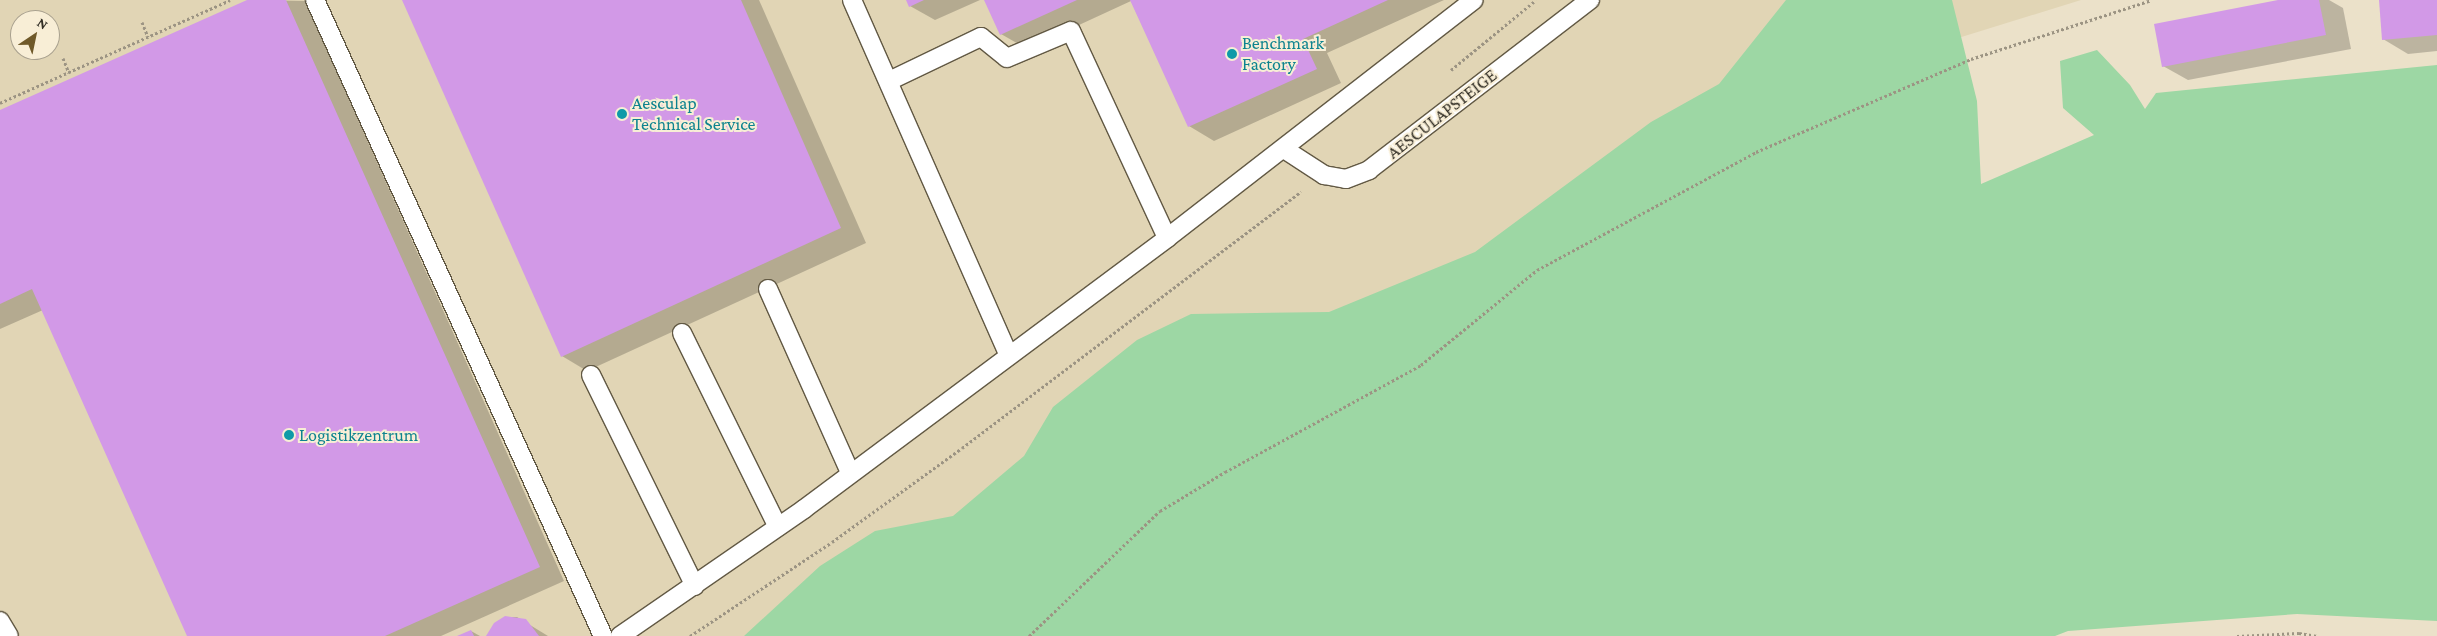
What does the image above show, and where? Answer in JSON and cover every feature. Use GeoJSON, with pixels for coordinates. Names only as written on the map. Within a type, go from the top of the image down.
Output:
{"type":"FeatureCollection","features":[{"type":"Feature","properties":{"kind":"lane"},"geometry":{"type":"LineString","coordinates":[[315,0],[603,636]]}},
{"type":"Feature","properties":{"kind":"lane"},"geometry":{"type":"LineString","coordinates":[[852,0],[1008,354]]}},
{"type":"Feature","properties":{"kind":"lane"},"geometry":{"type":"LineString","coordinates":[[620,636],[778,527],[1008,354],[1167,238],[1474,0]]}},
{"type":"Feature","properties":{"kind":"lane","name":"AESCULAPSTEIGE"},"geometry":{"type":"LineString","coordinates":[[1284,149],[1324,175],[1346,178],[1369,170],[1590,0]]}},
{"type":"Feature","properties":{"kind":"lane"},"geometry":{"type":"LineString","coordinates":[[889,81],[981,37],[1007,58],[1071,31],[1167,238]]}},
{"type":"Feature","properties":{"kind":"lane"},"geometry":{"type":"LineString","coordinates":[[768,289],[850,472]]}},
{"type":"Feature","properties":{"kind":"lane"},"geometry":{"type":"LineString","coordinates":[[682,333],[778,527]]}},
{"type":"Feature","properties":{"kind":"lane"},"geometry":{"type":"LineString","coordinates":[[591,375],[695,586]]}},
{"type":"Feature","properties":{"kind":"lane"},"geometry":{"type":"LineString","coordinates":[[0,621],[9,636]]}},
{"type":"Feature","properties":{"kind":"path"},"geometry":{"type":"LineString","coordinates":[[0,103],[148,37],[223,1],[230,0]]}},
{"type":"Feature","properties":{"kind":"path"},"geometry":{"type":"LineString","coordinates":[[1445,75],[1536,0]]}},
{"type":"Feature","properties":{"kind":"path"},"geometry":{"type":"LineString","coordinates":[[1029,636],[1160,511],[1224,472],[1421,366],[1537,270],[1756,152],[1971,59],[2152,0]]}},
{"type":"Feature","properties":{"kind":"path"},"geometry":{"type":"LineString","coordinates":[[142,22],[148,37]]}},
{"type":"Feature","properties":{"kind":"path"},"geometry":{"type":"LineString","coordinates":[[62,58],[68,72]]}},
{"type":"Feature","properties":{"kind":"path"},"geometry":{"type":"LineString","coordinates":[[690,636],[832,542],[954,454],[1324,175]]}},
{"type":"Feature","properties":{"kind":"path"},"geometry":{"type":"LineString","coordinates":[[2236,636],[2299,633],[2319,636]]}},
{"type":"Feature","properties":{"kind":"shaded area"},"geometry":{"type":"Polygon","coordinates":[[[0,0],[2081,0],[1955,39],[829,636],[0,636],[0,0]]]}},
{"type":"Feature","properties":{"kind":"green space"},"geometry":{"type":"Polygon","coordinates":[[[1786,0],[1952,0],[1977,101],[1981,184],[2094,135],[2063,108],[2060,61],[2097,50],[2130,85],[2145,109],[2156,93],[2437,65],[2437,621],[2297,614],[2068,631],[2055,636],[744,636],[820,566],[875,531],[953,516],[1024,456],[1053,407],[1137,340],[1191,314],[1329,312],[1475,252],[1651,122],[1719,84],[1786,0]]]}},
{"type":"Feature","properties":{"kind":"building","name":"Logistikzentrum"},"geometry":{"type":"Polygon","coordinates":[[[247,0],[286,0],[540,567],[385,636],[187,636],[32,289],[0,304],[0,110],[247,0]]]}},
{"type":"Feature","properties":{"kind":"building","name":"Aesculap Technical Service"},"geometry":{"type":"Polygon","coordinates":[[[402,0],[741,0],[841,228],[561,357],[402,0]]]}},
{"type":"Feature","properties":{"kind":"building"},"geometry":{"type":"Polygon","coordinates":[[[906,0],[924,0],[909,7],[906,0]]]}},
{"type":"Feature","properties":{"kind":"building"},"geometry":{"type":"Polygon","coordinates":[[[984,0],[1077,0],[1000,35],[984,0]]]}},
{"type":"Feature","properties":{"kind":"building","name":"Benchmark Factory"},"geometry":{"type":"Polygon","coordinates":[[[1130,0],[1388,0],[1303,39],[1317,69],[1188,127],[1130,0]]]}},
{"type":"Feature","properties":{"kind":"building"},"geometry":{"type":"Polygon","coordinates":[[[2278,0],[2319,0],[2326,35],[2162,67],[2154,24],[2278,0]]]}},
{"type":"Feature","properties":{"kind":"building"},"geometry":{"type":"Polygon","coordinates":[[[2379,0],[2437,0],[2437,35],[2382,40],[2379,0]]]}},
{"type":"Feature","properties":{"kind":"building"},"geometry":{"type":"Polygon","coordinates":[[[505,616],[526,619],[539,636],[486,636],[494,623],[505,616]]]}},
{"type":"Feature","properties":{"kind":"building"},"geometry":{"type":"Polygon","coordinates":[[[471,630],[474,636],[457,636],[471,630]]]}},
{"type":"Feature","properties":{"kind":"place","name":"Benchmark Factory"},"geometry":{"type":"Point","coordinates":[1232,54]}},
{"type":"Feature","properties":{"kind":"place","name":"Aesculap Technical Service"},"geometry":{"type":"Point","coordinates":[622,114]}},
{"type":"Feature","properties":{"kind":"place","name":"Logistikzentrum"},"geometry":{"type":"Point","coordinates":[289,435]}}]}
